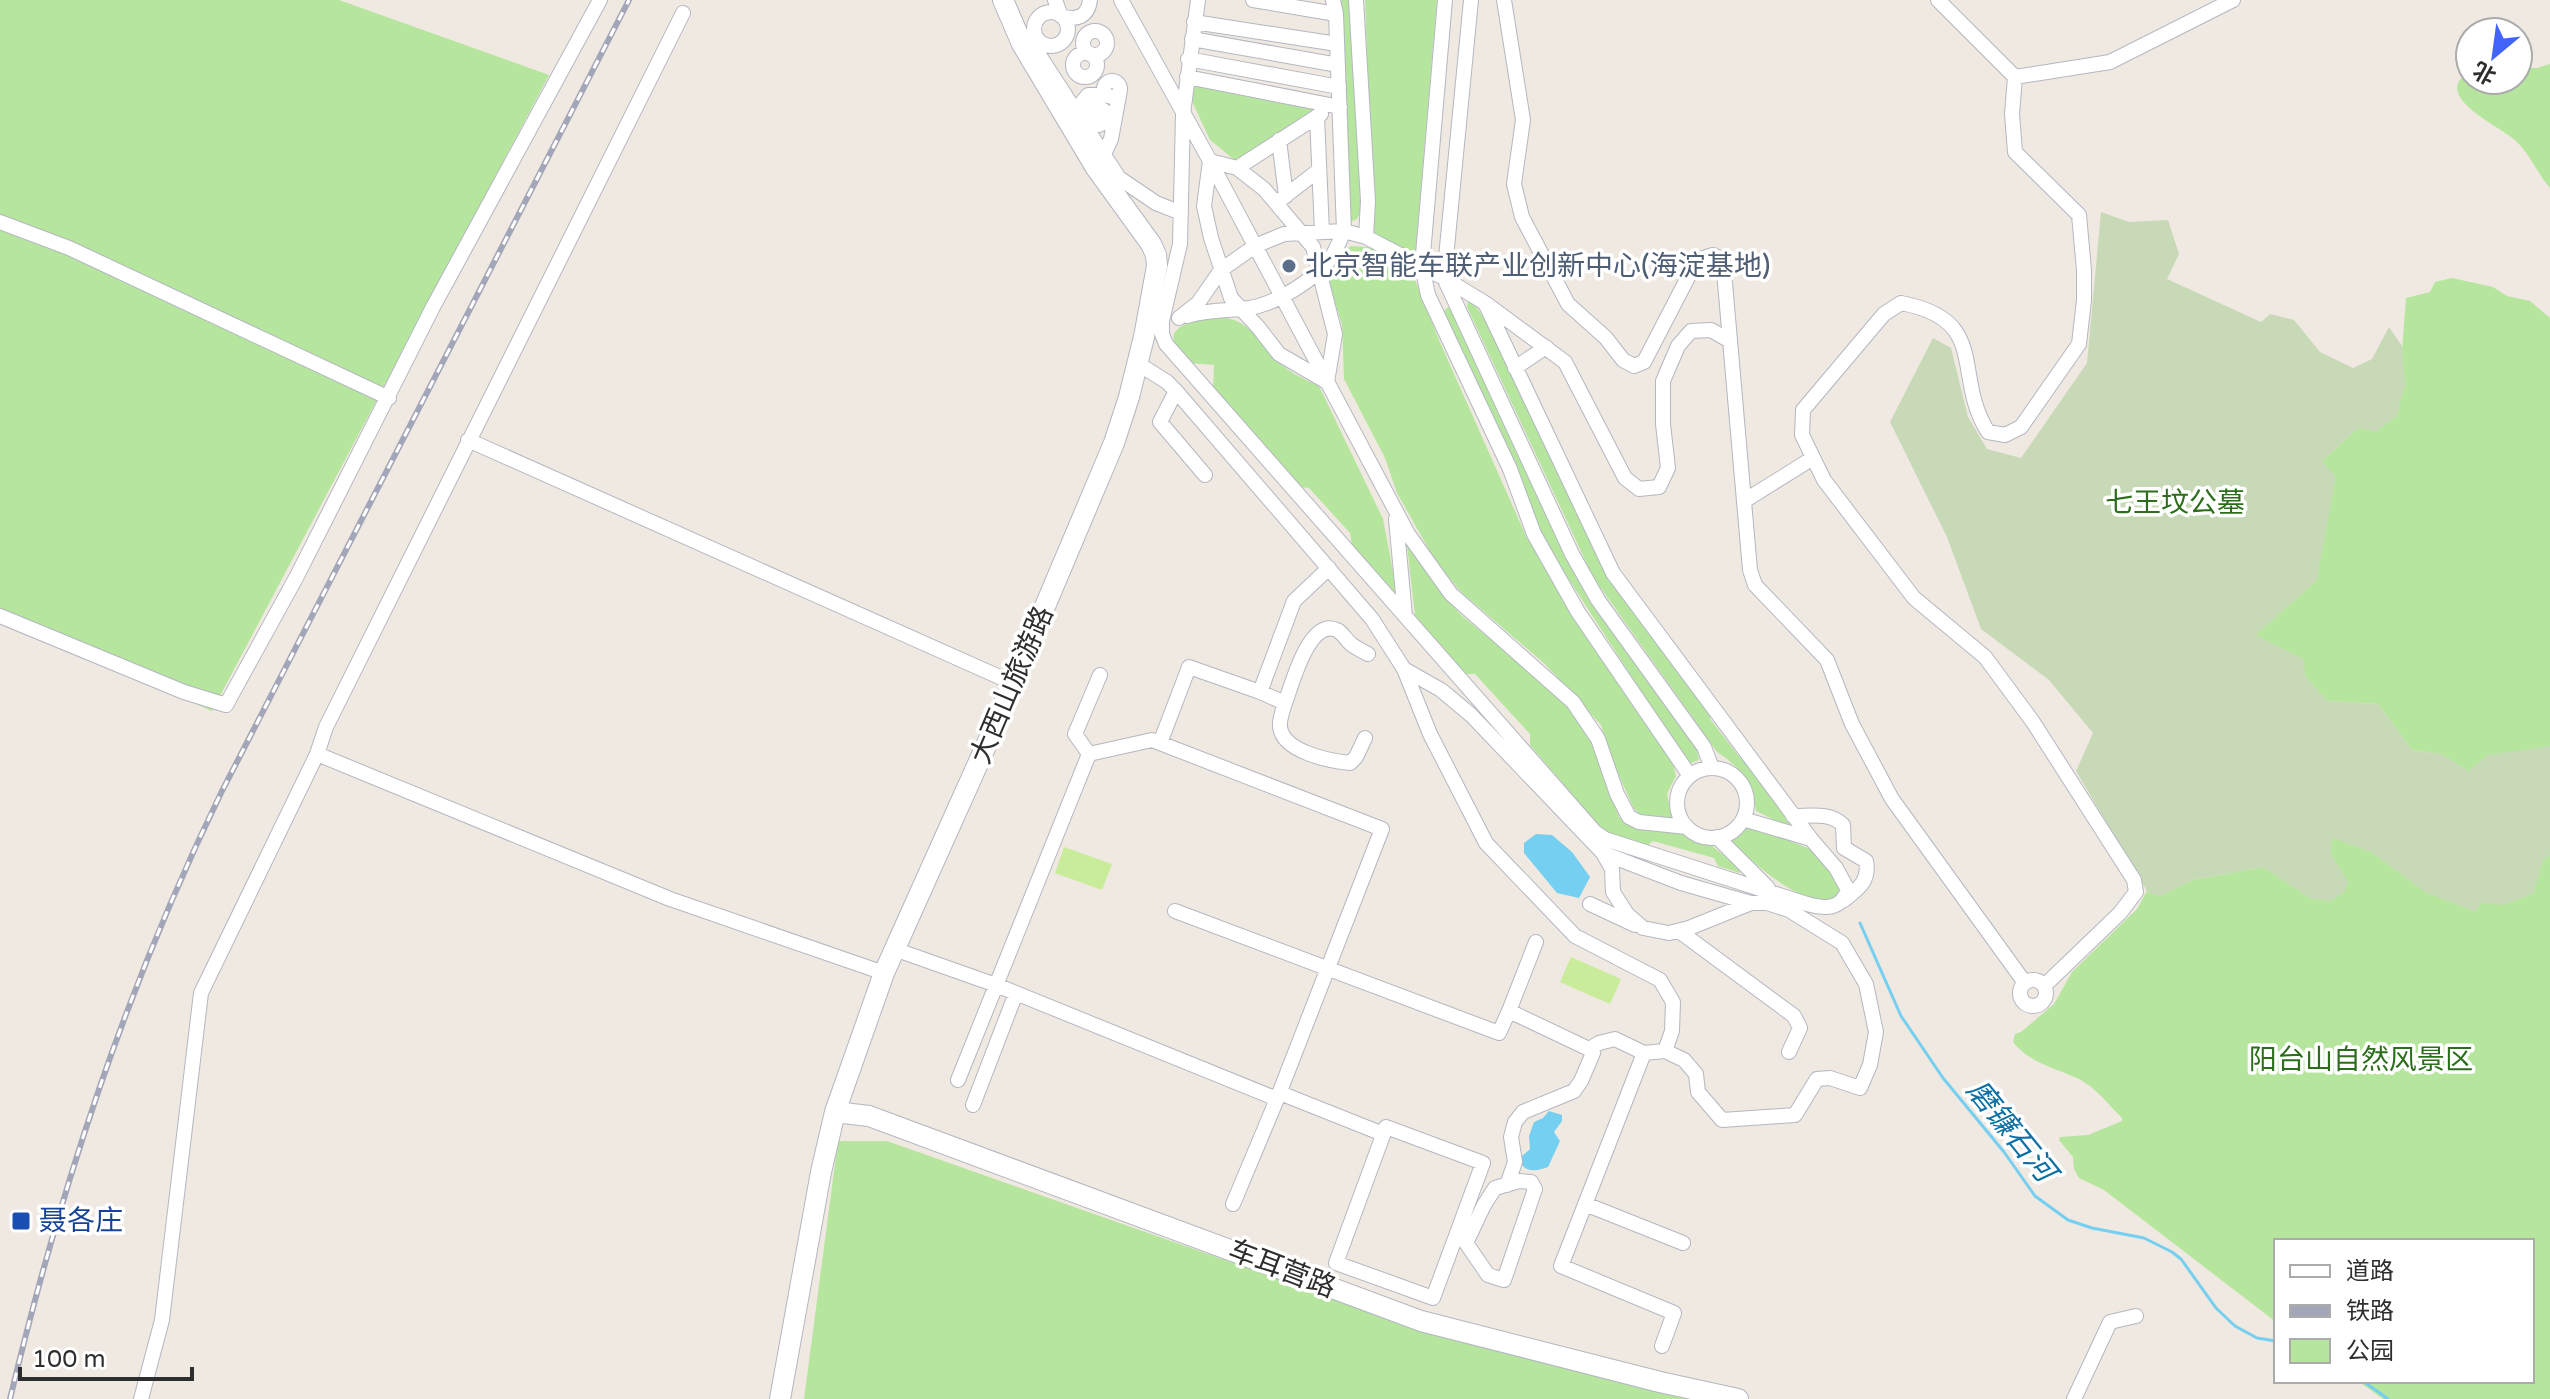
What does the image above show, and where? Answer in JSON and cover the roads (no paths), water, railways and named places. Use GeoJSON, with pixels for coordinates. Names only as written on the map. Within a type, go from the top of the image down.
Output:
{"type":"FeatureCollection","features":[{"type":"Feature","properties":{"kind":"street"},"geometry":{"type":"LineString","coordinates":[[0,616],[184,692],[226,705],[297,576],[433,307],[600,0]]}},
{"type":"Feature","properties":{"kind":"street","name":"大西山旅游路"},"geometry":{"type":"LineString","coordinates":[[780,1399],[821,1172],[835,1112],[894,949],[1013,683],[1114,443],[1137,363],[1157,266],[1151,244],[1096,168],[1022,44],[1003,0]]}},
{"type":"Feature","properties":{"kind":"street"},"geometry":{"type":"LineString","coordinates":[[1034,30],[1037,39],[1045,45],[1061,44],[1067,35],[1068,24],[1055,0]]}},
{"type":"Feature","properties":{"kind":"street"},"geometry":{"type":"LineString","coordinates":[[1090,0],[1087,10],[1078,18],[1052,12],[1043,14],[1036,21],[1034,47],[1065,93],[1095,128],[1104,154],[1119,178],[1156,203],[1181,213]]}},
{"type":"Feature","properties":{"kind":"street"},"geometry":{"type":"LineString","coordinates":[[1121,0],[1395,511],[1451,594],[1573,702],[1598,739],[1617,794],[1629,817],[1639,822],[1687,827],[1696,833],[1717,837],[1771,891]]}},
{"type":"Feature","properties":{"kind":"street"},"geometry":{"type":"LineString","coordinates":[[1198,0],[1183,114],[1180,244],[1162,329],[1170,349],[1595,832],[1605,839],[1821,908],[1832,907],[1863,884],[1868,871],[1866,861],[1844,848],[1845,831],[1840,822],[1829,817],[1793,816]]}},
{"type":"Feature","properties":{"kind":"street"},"geometry":{"type":"LineString","coordinates":[[1179,318],[1202,311],[1253,307],[1281,296],[1331,258],[1344,231],[1336,107],[1339,87],[1334,7],[1253,0]]}},
{"type":"Feature","properties":{"kind":"street"},"geometry":{"type":"LineString","coordinates":[[1356,0],[1368,201],[1366,237]]}},
{"type":"Feature","properties":{"kind":"street"},"geometry":{"type":"LineString","coordinates":[[1445,0],[1422,266],[1428,295],[1510,469],[1534,534],[1578,612],[1690,776]]}},
{"type":"Feature","properties":{"kind":"street"},"geometry":{"type":"LineString","coordinates":[[1471,0],[1444,278],[1572,554],[1598,600],[1704,747],[1712,768]]}},
{"type":"Feature","properties":{"kind":"street"},"geometry":{"type":"LineString","coordinates":[[1504,0],[1523,120],[1514,184],[1522,217],[1568,304],[1606,338],[1623,360],[1634,366],[1644,362],[1697,260],[1713,255],[1723,260],[1750,570],[1755,585],[1827,660],[1852,724],[1892,799],[2025,983]]}},
{"type":"Feature","properties":{"kind":"street"},"geometry":{"type":"LineString","coordinates":[[1938,0],[2015,77],[2012,114],[2015,152],[2079,215],[2084,270],[2079,344],[2021,427],[2005,435],[1988,432],[1977,414],[1967,362],[1957,331],[1944,317],[1918,306],[1901,303],[1884,314],[1803,410],[1802,435],[1824,480],[1914,598],[1985,657],[2033,722],[2134,880],[2136,892],[2120,913],[2044,986]]}},
{"type":"Feature","properties":{"kind":"street"},"geometry":{"type":"LineString","coordinates":[[2015,77],[2110,62],[2233,0]]}},
{"type":"Feature","properties":{"kind":"street"},"geometry":{"type":"LineString","coordinates":[[141,1399],[162,1320],[201,993],[317,754],[326,727],[683,13]]}},
{"type":"Feature","properties":{"kind":"street"},"geometry":{"type":"LineString","coordinates":[[1194,22],[1337,44]]}},
{"type":"Feature","properties":{"kind":"street"},"geometry":{"type":"LineString","coordinates":[[1192,39],[1338,65]]}},
{"type":"Feature","properties":{"kind":"street"},"geometry":{"type":"LineString","coordinates":[[1065,93],[1094,71],[1096,64],[1090,54]]}},
{"type":"Feature","properties":{"kind":"street"},"geometry":{"type":"LineString","coordinates":[[1188,59],[1339,87]]}},
{"type":"Feature","properties":{"kind":"street"},"geometry":{"type":"LineString","coordinates":[[1187,77],[1336,107]]}},
{"type":"Feature","properties":{"kind":"street"},"geometry":{"type":"LineString","coordinates":[[1104,154],[1111,139],[1120,90]]}},
{"type":"Feature","properties":{"kind":"street"},"geometry":{"type":"LineString","coordinates":[[1237,168],[1336,107]]}},
{"type":"Feature","properties":{"kind":"street"},"geometry":{"type":"LineString","coordinates":[[1095,128],[1106,122],[1107,115],[1102,109],[1096,109]]}},
{"type":"Feature","properties":{"kind":"street"},"geometry":{"type":"LineString","coordinates":[[1317,116],[1322,232]]}},
{"type":"Feature","properties":{"kind":"street"},"geometry":{"type":"LineString","coordinates":[[1300,127],[1318,140]]}},
{"type":"Feature","properties":{"kind":"street"},"geometry":{"type":"LineString","coordinates":[[1279,140],[1281,199]]}},
{"type":"Feature","properties":{"kind":"street"},"geometry":{"type":"LineString","coordinates":[[1210,161],[1237,168],[1281,199],[1313,247],[1335,334],[1327,382]]}},
{"type":"Feature","properties":{"kind":"street"},"geometry":{"type":"LineString","coordinates":[[1210,161],[1204,206],[1231,298],[1279,354],[1327,382]]}},
{"type":"Feature","properties":{"kind":"street"},"geometry":{"type":"LineString","coordinates":[[1281,199],[1319,170]]}},
{"type":"Feature","properties":{"kind":"street"},"geometry":{"type":"LineString","coordinates":[[0,222],[69,248],[389,398]]}},
{"type":"Feature","properties":{"kind":"street"},"geometry":{"type":"LineString","coordinates":[[1162,329],[1198,303],[1221,270],[1255,246],[1284,234],[1344,231],[1366,237],[1485,303],[1565,362],[1625,478],[1639,489],[1659,487],[1668,468],[1663,424],[1663,381],[1678,346],[1691,331],[1711,330],[1730,341]]}},
{"type":"Feature","properties":{"kind":"street"},"geometry":{"type":"LineString","coordinates":[[1436,310],[1437,302],[1442,299],[1457,305]]}},
{"type":"Feature","properties":{"kind":"street"},"geometry":{"type":"LineString","coordinates":[[1485,303],[1613,573],[1845,882],[1848,890],[1840,903]]}},
{"type":"Feature","properties":{"kind":"street"},"geometry":{"type":"LineString","coordinates":[[1515,368],[1546,347]]}},
{"type":"Feature","properties":{"kind":"street"},"geometry":{"type":"LineString","coordinates":[[1137,363],[1176,391],[1372,619],[1404,669],[1430,734],[1486,843],[1575,936],[1660,980],[1673,1002],[1672,1031],[1665,1051]]}},
{"type":"Feature","properties":{"kind":"street"},"geometry":{"type":"LineString","coordinates":[[1176,391],[1160,422],[1205,475]]}},
{"type":"Feature","properties":{"kind":"street"},"geometry":{"type":"LineString","coordinates":[[468,440],[1013,683]]}},
{"type":"Feature","properties":{"kind":"street"},"geometry":{"type":"LineString","coordinates":[[1744,501],[1813,458]]}},
{"type":"Feature","properties":{"kind":"street"},"geometry":{"type":"LineString","coordinates":[[1395,511],[1405,616]]}},
{"type":"Feature","properties":{"kind":"street"},"geometry":{"type":"LineString","coordinates":[[1260,692],[1294,601],[1329,568]]}},
{"type":"Feature","properties":{"kind":"street"},"geometry":{"type":"LineString","coordinates":[[1365,738],[1350,763],[1326,761],[1288,743],[1282,737],[1279,725],[1307,647],[1316,634],[1327,628],[1337,630],[1348,642],[1368,654]]}},
{"type":"Feature","properties":{"kind":"street"},"geometry":{"type":"LineString","coordinates":[[1160,743],[1189,667],[1285,703]]}},
{"type":"Feature","properties":{"kind":"street"},"geometry":{"type":"LineString","coordinates":[[1404,669],[1441,690],[1471,715],[1603,853],[1612,869],[1613,892],[1627,914],[1643,928]]}},
{"type":"Feature","properties":{"kind":"street"},"geometry":{"type":"LineString","coordinates":[[1089,754],[1075,734],[1100,675]]}},
{"type":"Feature","properties":{"kind":"street"},"geometry":{"type":"LineString","coordinates":[[1089,754],[1152,740],[1382,829],[1233,1204]]}},
{"type":"Feature","properties":{"kind":"street"},"geometry":{"type":"LineString","coordinates":[[317,754],[670,899],[884,973]]}},
{"type":"Feature","properties":{"kind":"street"},"geometry":{"type":"LineString","coordinates":[[958,1080],[1089,754]]}},
{"type":"Feature","properties":{"kind":"street"},"geometry":{"type":"LineString","coordinates":[[1687,827],[1678,808],[1682,785],[1701,770],[1724,770],[1742,785],[1747,796],[1747,808],[1736,828],[1717,837]]}},
{"type":"Feature","properties":{"kind":"street"},"geometry":{"type":"LineString","coordinates":[[1743,819],[1811,839]]}},
{"type":"Feature","properties":{"kind":"street"},"geometry":{"type":"LineString","coordinates":[[1589,1049],[1615,1039],[1644,1053],[1665,1051],[1684,1060],[1696,1074],[1698,1092],[1722,1120],[1795,1115],[1817,1079],[1830,1078],[1860,1088],[1870,1065],[1876,1032],[1866,984],[1842,943],[1829,933],[1789,910],[1767,903],[1751,903],[1681,883],[1603,853]]}},
{"type":"Feature","properties":{"kind":"street"},"geometry":{"type":"LineString","coordinates":[[1590,904],[1643,928],[1669,933],[1751,903]]}},
{"type":"Feature","properties":{"kind":"street"},"geometry":{"type":"LineString","coordinates":[[1175,911],[1499,1033],[1536,942]]}},
{"type":"Feature","properties":{"kind":"street"},"geometry":{"type":"LineString","coordinates":[[1679,931],[1794,1016],[1800,1028],[1789,1052]]}},
{"type":"Feature","properties":{"kind":"street"},"geometry":{"type":"LineString","coordinates":[[894,949],[996,985],[1383,1134]]}},
{"type":"Feature","properties":{"kind":"street"},"geometry":{"type":"LineString","coordinates":[[2037,981],[2044,986],[2046,994],[2043,1001],[2032,1006],[2021,999],[2025,983],[2037,981]]}},
{"type":"Feature","properties":{"kind":"street"},"geometry":{"type":"LineString","coordinates":[[973,1105],[1016,993]]}},
{"type":"Feature","properties":{"kind":"street"},"geometry":{"type":"LineString","coordinates":[[1507,1185],[1515,1162],[1511,1137],[1515,1122],[1523,1112],[1574,1091],[1593,1053],[1509,1011]]}},
{"type":"Feature","properties":{"kind":"street"},"geometry":{"type":"LineString","coordinates":[[1644,1053],[1561,1266],[1674,1313],[1662,1346]]}},
{"type":"Feature","properties":{"kind":"street","name":"车耳营路"},"geometry":{"type":"LineString","coordinates":[[835,1112],[869,1116],[1421,1321],[1738,1399]]}},
{"type":"Feature","properties":{"kind":"street"},"geometry":{"type":"LineString","coordinates":[[1386,1127],[1483,1163],[1433,1298],[1336,1263],[1383,1134],[1386,1127]]}},
{"type":"Feature","properties":{"kind":"street"},"geometry":{"type":"LineString","coordinates":[[1519,1181],[1531,1182],[1535,1189],[1504,1280],[1488,1275],[1466,1243],[1495,1188],[1507,1185],[1519,1181]]}},
{"type":"Feature","properties":{"kind":"street"},"geometry":{"type":"LineString","coordinates":[[1585,1204],[1683,1243]]}},
{"type":"Feature","properties":{"kind":"street"},"geometry":{"type":"LineString","coordinates":[[2074,1399],[2110,1322],[2136,1316]]}},
{"type":"Feature","properties":{"kind":"water"},"geometry":{"type":"Polygon","coordinates":[[[1536,834],[1552,835],[1572,852],[1590,877],[1579,898],[1557,893],[1524,853],[1524,843],[1536,834]]]}},
{"type":"Feature","properties":{"kind":"water"},"geometry":{"type":"Polygon","coordinates":[[[1549,1111],[1562,1115],[1562,1121],[1554,1132],[1560,1141],[1548,1167],[1527,1169],[1520,1158],[1530,1149],[1529,1136],[1534,1122],[1549,1111]]]}},
{"type":"Feature","properties":{"kind":"waterway","name":"磨镰石河"},"geometry":{"type":"LineString","coordinates":[[1860,923],[1901,1016],[1943,1078],[2004,1152],[2035,1196],[2068,1220],[2144,1238],[2172,1252],[2181,1259],[2216,1308],[2235,1326],[2257,1338],[2274,1341]]}},
{"type":"Feature","properties":{"kind":"waterway","name":"磨镰石河"},"geometry":{"type":"LineString","coordinates":[[2366,1383],[2388,1399]]}},
{"type":"Feature","properties":{"kind":"railway"},"geometry":{"type":"LineString","coordinates":[[10,1399],[51,1242],[99,1089],[187,865],[222,791],[629,0]]}},
{"type":"Feature","properties":{"kind":"place","name":"北京智能车联产业创新中心(海淀基地)"},"geometry":{"type":"Point","coordinates":[1289,266]}},
{"type":"Feature","properties":{"kind":"place","name":"聂各庄"},"geometry":{"type":"Point","coordinates":[21,1221]}},
{"type":"Feature","properties":{"kind":"park label","name":"七王坟公墓"},"geometry":{"type":"Point","coordinates":[2175,503]}},
{"type":"Feature","properties":{"kind":"park label","name":"阳台山自然风景区"},"geometry":{"type":"Point","coordinates":[2361,1060]}}]}
